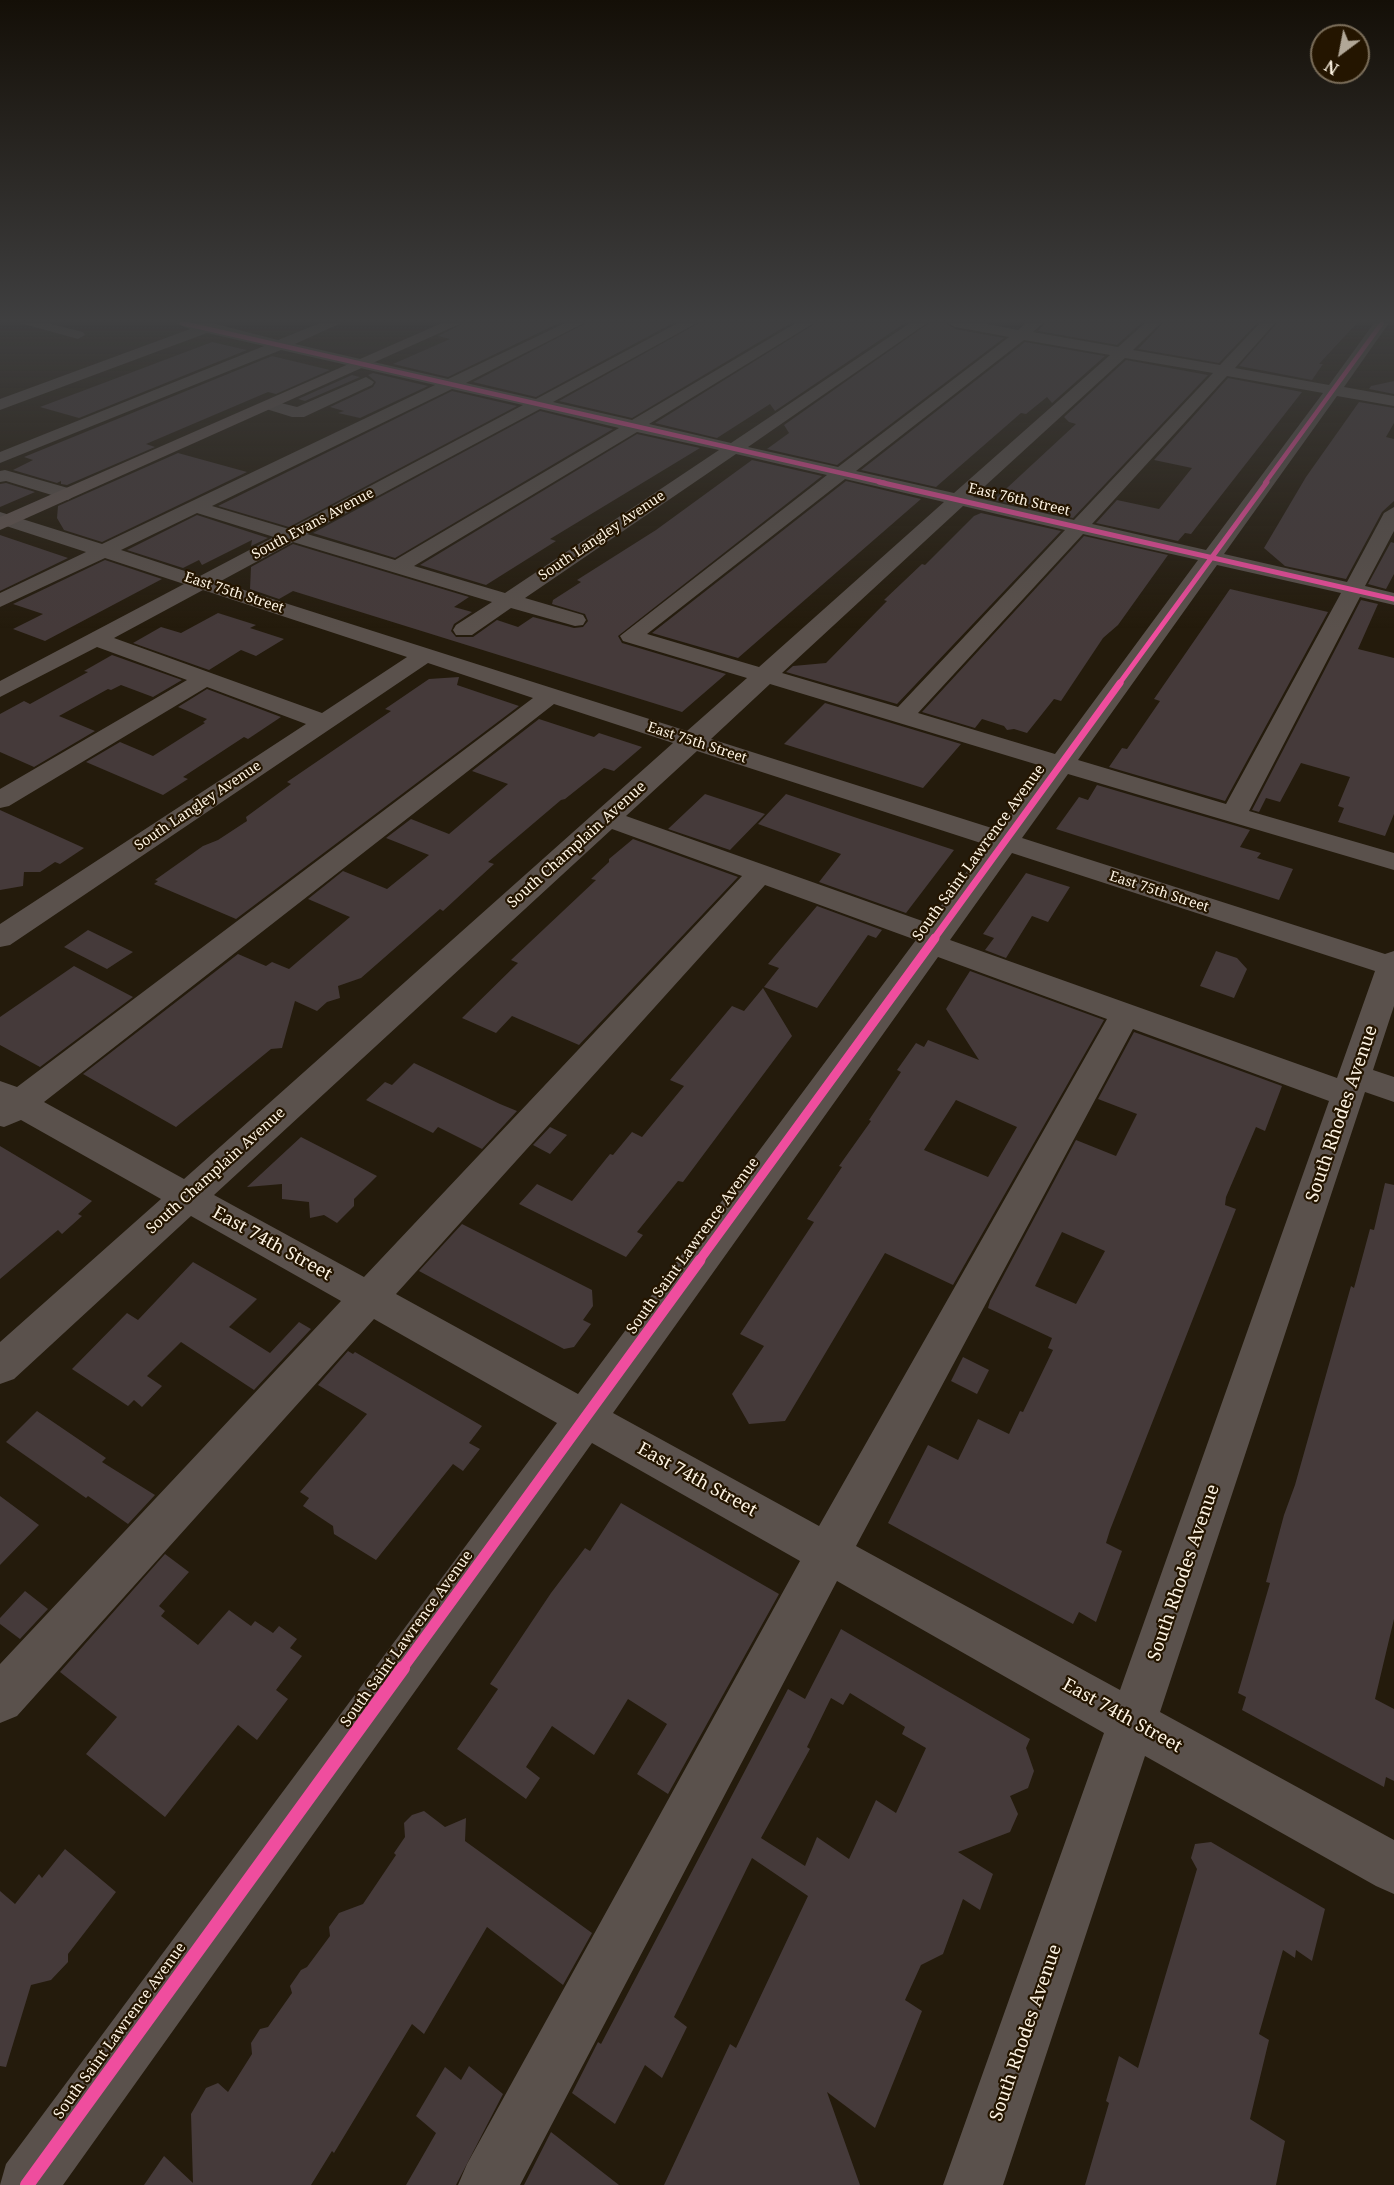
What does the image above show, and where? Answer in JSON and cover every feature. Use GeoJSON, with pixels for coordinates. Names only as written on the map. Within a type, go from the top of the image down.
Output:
{"type":"FeatureCollection","features":[{"type":"Feature","properties":{"kind":"main road"},"geometry":{"type":"LineString","coordinates":[[3,521],[224,425]]}},
{"type":"Feature","properties":{"kind":"street"},"geometry":{"type":"LineString","coordinates":[[0,458],[81,425]]}},
{"type":"Feature","properties":{"kind":"street"},"geometry":{"type":"LineString","coordinates":[[0,601],[195,507],[357,425]]}},
{"type":"Feature","properties":{"kind":"street","name":"South Evans Avenue"},"geometry":{"type":"LineString","coordinates":[[0,690],[500,425]]}},
{"type":"Feature","properties":{"kind":"street","name":"East 76th Street"},"geometry":{"type":"LineString","coordinates":[[624,425],[1394,599]]}},
{"type":"Feature","properties":{"kind":"street"},"geometry":{"type":"LineString","coordinates":[[397,567],[636,425]]}},
{"type":"Feature","properties":{"kind":"street","name":"South Langley Avenue"},"geometry":{"type":"LineString","coordinates":[[464,630],[768,425]]}},
{"type":"Feature","properties":{"kind":"street"},"geometry":{"type":"LineString","coordinates":[[903,425],[631,636],[1394,862]]}},
{"type":"Feature","properties":{"kind":"street","name":"South Champlain Avenue"},"geometry":{"type":"LineString","coordinates":[[0,1367],[1041,425]]}},
{"type":"Feature","properties":{"kind":"street"},"geometry":{"type":"LineString","coordinates":[[903,717],[1174,425]]}},
{"type":"Feature","properties":{"kind":"street","name":"South Saint Lawrence Avenue"},"geometry":{"type":"LineString","coordinates":[[27,2185],[1308,425]]}},
{"type":"Feature","properties":{"kind":"street"},"geometry":{"type":"LineString","coordinates":[[0,440],[26,447]]}},
{"type":"Feature","properties":{"kind":"street"},"geometry":{"type":"LineString","coordinates":[[0,477],[5,475],[68,494]]}},
{"type":"Feature","properties":{"kind":"street"},"geometry":{"type":"LineString","coordinates":[[195,507],[575,620]]}},
{"type":"Feature","properties":{"kind":"street"},"geometry":{"type":"LineString","coordinates":[[1234,814],[1394,513]]}},
{"type":"Feature","properties":{"kind":"street","name":"East 75th Street"},"geometry":{"type":"LineString","coordinates":[[3,521],[104,551],[1393,965]]}},
{"type":"Feature","properties":{"kind":"street"},"geometry":{"type":"LineString","coordinates":[[0,583],[22,591]]}},
{"type":"Feature","properties":{"kind":"street"},"geometry":{"type":"LineString","coordinates":[[95,639],[324,722]]}},
{"type":"Feature","properties":{"kind":"street","name":"South Langley Avenue"},"geometry":{"type":"LineString","coordinates":[[0,938],[425,655]]}},
{"type":"Feature","properties":{"kind":"street"},"geometry":{"type":"LineString","coordinates":[[0,800],[205,679]]}},
{"type":"Feature","properties":{"kind":"street"},"geometry":{"type":"LineString","coordinates":[[6,1105],[551,695]]}},
{"type":"Feature","properties":{"kind":"street"},"geometry":{"type":"LineString","coordinates":[[607,818],[1125,1014],[1366,1087]]}},
{"type":"Feature","properties":{"kind":"street"},"geometry":{"type":"LineString","coordinates":[[0,1699],[759,874]]}},
{"type":"Feature","properties":{"kind":"street","name":"South Rhodes Avenue"},"geometry":{"type":"LineString","coordinates":[[973,2185],[1132,1722],[1366,1087],[1393,965]]}},
{"type":"Feature","properties":{"kind":"street"},"geometry":{"type":"LineString","coordinates":[[488,2185],[828,1553],[1125,1014]]}},
{"type":"Feature","properties":{"kind":"street","name":"East 74th Street"},"geometry":{"type":"LineString","coordinates":[[6,1105],[188,1197],[1394,1868]]}},
{"type":"Feature","properties":{"kind":"building"},"geometry":{"type":"Polygon","coordinates":[[[103,425],[191,425],[146,444],[155,447],[67,485],[61,484],[61,481],[57,483],[13,470],[33,460],[24,457],[103,425]]]}},
{"type":"Feature","properties":{"kind":"building"},"geometry":{"type":"Polygon","coordinates":[[[383,425],[481,425],[289,527],[218,506],[383,425]]]}},
{"type":"Feature","properties":{"kind":"building"},"geometry":{"type":"Polygon","coordinates":[[[514,425],[597,425],[613,429],[395,558],[313,533],[514,425]]]}},
{"type":"Feature","properties":{"kind":"building"},"geometry":{"type":"Polygon","coordinates":[[[663,425],[737,425],[717,438],[663,425]]]}},
{"type":"Feature","properties":{"kind":"building"},"geometry":{"type":"Polygon","coordinates":[[[784,425],[890,425],[837,465],[767,449],[789,433],[784,425]]]}},
{"type":"Feature","properties":{"kind":"building"},"geometry":{"type":"Polygon","coordinates":[[[919,425],[1007,425],[936,487],[861,470],[919,425]]]}},
{"type":"Feature","properties":{"kind":"building"},"geometry":{"type":"Polygon","coordinates":[[[1075,425],[1161,425],[1073,518],[994,500],[1075,425]]]}},
{"type":"Feature","properties":{"kind":"building"},"geometry":{"type":"Polygon","coordinates":[[[1186,425],[1276,425],[1191,534],[1185,533],[1178,541],[1096,523],[1117,500],[1159,509],[1192,468],[1154,460],[1186,425]]]}},
{"type":"Feature","properties":{"kind":"building"},"geometry":{"type":"Polygon","coordinates":[[[1343,425],[1393,425],[1386,437],[1394,439],[1394,501],[1382,512],[1346,579],[1285,566],[1264,548],[1306,477],[1343,425]]]}},
{"type":"Feature","properties":{"kind":"building"},"geometry":{"type":"Polygon","coordinates":[[[637,434],[700,448],[550,539],[556,541],[486,585],[420,565],[637,434]]]}},
{"type":"Feature","properties":{"kind":"building"},"geometry":{"type":"Polygon","coordinates":[[[178,453],[247,472],[102,542],[64,530],[57,518],[58,506],[178,453]]]}},
{"type":"Feature","properties":{"kind":"building"},"geometry":{"type":"Polygon","coordinates":[[[752,460],[822,476],[618,636],[622,643],[726,674],[682,712],[293,591],[279,599],[250,589],[251,567],[293,544],[469,597],[454,607],[472,612],[454,624],[451,631],[456,637],[473,637],[497,620],[518,627],[533,617],[574,628],[583,627],[588,621],[585,614],[552,604],[553,600],[581,582],[577,580],[656,530],[752,460]]]}},
{"type":"Feature","properties":{"kind":"building"},"geometry":{"type":"Polygon","coordinates":[[[846,481],[921,499],[738,658],[652,633],[846,481]]]}},
{"type":"Feature","properties":{"kind":"building"},"geometry":{"type":"Polygon","coordinates":[[[6,483],[35,492],[0,507],[0,484],[6,483]]]}},
{"type":"Feature","properties":{"kind":"building"},"geometry":{"type":"Polygon","coordinates":[[[981,513],[1061,531],[897,704],[786,672],[793,666],[826,663],[887,601],[884,600],[922,564],[925,565],[974,516],[981,513]]]}},
{"type":"Feature","properties":{"kind":"building"},"geometry":{"type":"Polygon","coordinates":[[[197,515],[268,538],[251,546],[252,540],[202,565],[199,560],[183,568],[127,550],[197,515]]]}},
{"type":"Feature","properties":{"kind":"building"},"geometry":{"type":"Polygon","coordinates":[[[0,535],[68,558],[0,591],[0,535]]]}},
{"type":"Feature","properties":{"kind":"building"},"geometry":{"type":"Polygon","coordinates":[[[1084,536],[1168,555],[1118,625],[1103,638],[1061,701],[1054,699],[1027,733],[1014,729],[1007,730],[1004,726],[982,719],[975,728],[922,712],[1084,536]]]}},
{"type":"Feature","properties":{"kind":"building"},"geometry":{"type":"Polygon","coordinates":[[[1391,542],[1394,543],[1394,574],[1386,589],[1368,584],[1391,542]]]}},
{"type":"Feature","properties":{"kind":"building"},"geometry":{"type":"Polygon","coordinates":[[[105,560],[162,579],[45,641],[13,629],[43,614],[13,604],[105,560]]]}},
{"type":"Feature","properties":{"kind":"building"},"geometry":{"type":"Polygon","coordinates":[[[1230,589],[1328,612],[1225,801],[1109,767],[1122,748],[1127,749],[1160,701],[1154,699],[1230,589]]]}},
{"type":"Feature","properties":{"kind":"building"},"geometry":{"type":"Polygon","coordinates":[[[1361,600],[1378,604],[1358,649],[1394,658],[1394,814],[1385,836],[1338,822],[1344,808],[1338,806],[1350,777],[1301,763],[1280,802],[1266,798],[1259,812],[1252,810],[1361,600]]]}},
{"type":"Feature","properties":{"kind":"building"},"geometry":{"type":"Polygon","coordinates":[[[218,613],[256,625],[250,628],[284,639],[256,656],[241,650],[209,670],[133,643],[161,627],[181,633],[218,613]]]}},
{"type":"Feature","properties":{"kind":"building"},"geometry":{"type":"Polygon","coordinates":[[[112,655],[182,680],[153,697],[121,685],[111,690],[108,689],[59,716],[95,731],[34,767],[0,752],[0,714],[24,701],[30,704],[88,672],[84,671],[112,655]]]}},
{"type":"Feature","properties":{"kind":"building"},"geometry":{"type":"Polygon","coordinates":[[[459,677],[457,685],[519,706],[236,919],[154,884],[158,881],[155,880],[203,846],[218,840],[247,821],[246,817],[291,784],[287,782],[391,711],[385,709],[429,679],[459,677]]]}},
{"type":"Feature","properties":{"kind":"building"},"geometry":{"type":"Polygon","coordinates":[[[207,689],[281,717],[248,739],[244,737],[183,777],[188,779],[163,795],[86,762],[120,742],[153,756],[205,723],[203,722],[207,719],[178,707],[207,689]]]}},
{"type":"Feature","properties":{"kind":"building"},"geometry":{"type":"Polygon","coordinates":[[[825,703],[961,744],[923,788],[784,744],[825,703]]]}},
{"type":"Feature","properties":{"kind":"building"},"geometry":{"type":"Polygon","coordinates":[[[539,719],[594,737],[599,733],[642,747],[614,771],[604,768],[561,800],[488,862],[494,864],[443,911],[440,909],[361,978],[338,986],[340,998],[327,1002],[317,1011],[295,1001],[282,1048],[271,1049],[176,1127],[83,1074],[238,954],[266,966],[272,962],[289,969],[350,917],[308,899],[343,871],[387,889],[429,855],[386,838],[411,819],[449,834],[508,784],[472,771],[539,719]]]}},
{"type":"Feature","properties":{"kind":"building"},"geometry":{"type":"Polygon","coordinates":[[[1097,785],[1250,830],[1240,847],[1261,853],[1257,858],[1293,869],[1279,900],[1056,829],[1079,797],[1088,800],[1097,785]]]}},
{"type":"Feature","properties":{"kind":"building"},"geometry":{"type":"Polygon","coordinates":[[[705,794],[765,814],[730,850],[668,829],[705,794]]]}},
{"type":"Feature","properties":{"kind":"building"},"geometry":{"type":"Polygon","coordinates":[[[786,794],[954,850],[906,913],[819,882],[841,854],[758,824],[786,794]]]}},
{"type":"Feature","properties":{"kind":"building"},"geometry":{"type":"Polygon","coordinates":[[[0,810],[84,848],[60,864],[55,862],[40,872],[24,872],[23,886],[0,890],[0,810]]]}},
{"type":"Feature","properties":{"kind":"building"},"geometry":{"type":"Polygon","coordinates":[[[633,839],[738,877],[579,1045],[512,1016],[496,1033],[462,1018],[518,963],[511,960],[596,880],[591,879],[609,862],[609,859],[633,839]]]}},
{"type":"Feature","properties":{"kind":"building"},"geometry":{"type":"Polygon","coordinates":[[[1026,873],[1070,887],[1048,922],[1032,916],[1006,958],[985,950],[994,938],[983,934],[1026,873]]]}},
{"type":"Feature","properties":{"kind":"building"},"geometry":{"type":"Polygon","coordinates":[[[817,906],[882,930],[876,938],[868,935],[817,1008],[764,987],[779,968],[768,964],[817,906]]]}},
{"type":"Feature","properties":{"kind":"building"},"geometry":{"type":"Polygon","coordinates":[[[88,930],[133,952],[107,969],[64,947],[88,930]]]}},
{"type":"Feature","properties":{"kind":"building"},"geometry":{"type":"Polygon","coordinates":[[[1216,951],[1237,958],[1247,969],[1234,998],[1200,986],[1216,951]]]}},
{"type":"Feature","properties":{"kind":"building"},"geometry":{"type":"Polygon","coordinates":[[[74,966],[133,997],[40,1067],[0,1045],[0,1017],[74,966]]]}},
{"type":"Feature","properties":{"kind":"building"},"geometry":{"type":"Polygon","coordinates":[[[970,971],[1104,1020],[953,1285],[885,1253],[785,1421],[749,1424],[732,1394],[764,1346],[740,1334],[814,1222],[807,1219],[901,1072],[897,1070],[916,1043],[924,1047],[928,1040],[979,1060],[946,1009],[970,971]],[[956,1100],[924,1150],[988,1177],[1017,1127],[956,1100]]]}},
{"type":"Feature","properties":{"kind":"building"},"geometry":{"type":"Polygon","coordinates":[[[763,988],[792,1036],[683,1182],[678,1181],[637,1232],[643,1235],[626,1257],[519,1204],[537,1184],[572,1201],[610,1154],[613,1155],[632,1132],[642,1137],[684,1086],[670,1080],[732,1006],[744,1011],[763,988]]]}},
{"type":"Feature","properties":{"kind":"building"},"geometry":{"type":"Polygon","coordinates":[[[1134,1032],[1282,1086],[1265,1131],[1256,1127],[1226,1197],[1225,1205],[1236,1209],[1110,1530],[1106,1543],[1122,1551],[1096,1622],[1079,1612],[1073,1624],[888,1523],[928,1445],[958,1460],[978,1419],[1009,1434],[1020,1411],[1023,1412],[1053,1350],[1048,1348],[1052,1338],[988,1308],[1076,1140],[1116,1156],[1137,1114],[1098,1099],[1134,1032]],[[1062,1232],[1035,1286],[1076,1304],[1105,1251],[1062,1232]]]}},
{"type":"Feature","properties":{"kind":"building"},"geometry":{"type":"Polygon","coordinates":[[[414,1063],[517,1111],[482,1149],[438,1127],[433,1133],[366,1100],[385,1082],[392,1085],[414,1063]]]}},
{"type":"Feature","properties":{"kind":"building"},"geometry":{"type":"Polygon","coordinates":[[[550,1127],[567,1135],[550,1154],[533,1145],[550,1127]]]}},
{"type":"Feature","properties":{"kind":"building"},"geometry":{"type":"Polygon","coordinates":[[[301,1137],[377,1176],[354,1199],[354,1206],[337,1223],[324,1215],[310,1218],[309,1202],[282,1199],[282,1184],[247,1187],[301,1137]]]}},
{"type":"Feature","properties":{"kind":"building"},"geometry":{"type":"Polygon","coordinates":[[[0,1146],[92,1201],[78,1214],[82,1216],[62,1234],[58,1230],[0,1279],[0,1146]]]}},
{"type":"Feature","properties":{"kind":"building"},"geometry":{"type":"Polygon","coordinates":[[[1385,1183],[1394,1185],[1394,1619],[1375,1699],[1394,1709],[1394,1781],[1386,1777],[1384,1787],[1242,1710],[1246,1697],[1238,1693],[1270,1583],[1266,1582],[1284,1515],[1295,1485],[1351,1286],[1354,1288],[1370,1229],[1374,1230],[1385,1183]]]}},
{"type":"Feature","properties":{"kind":"building"},"geometry":{"type":"Polygon","coordinates":[[[462,1224],[592,1290],[593,1306],[583,1320],[591,1324],[574,1347],[564,1349],[419,1271],[462,1224]]]}},
{"type":"Feature","properties":{"kind":"building"},"geometry":{"type":"Polygon","coordinates":[[[193,1262],[257,1299],[229,1327],[270,1353],[299,1322],[311,1329],[254,1390],[181,1342],[147,1376],[162,1386],[142,1407],[134,1400],[128,1406],[72,1369],[127,1313],[138,1320],[193,1262]]]}},
{"type":"Feature","properties":{"kind":"building"},"geometry":{"type":"Polygon","coordinates":[[[348,1351],[353,1354],[355,1352],[482,1426],[469,1443],[480,1449],[463,1471],[453,1464],[376,1560],[334,1534],[333,1526],[303,1506],[309,1498],[300,1492],[367,1414],[318,1385],[348,1351]]]}},
{"type":"Feature","properties":{"kind":"building"},"geometry":{"type":"Polygon","coordinates":[[[963,1357],[989,1370],[977,1394],[951,1381],[963,1357]]]}},
{"type":"Feature","properties":{"kind":"building"},"geometry":{"type":"Polygon","coordinates":[[[37,1411],[106,1458],[102,1462],[155,1495],[128,1524],[88,1496],[86,1498],[6,1442],[37,1411]]]}},
{"type":"Feature","properties":{"kind":"building"},"geometry":{"type":"Polygon","coordinates":[[[0,1496],[39,1525],[0,1565],[0,1496]]]}},
{"type":"Feature","properties":{"kind":"building"},"geometry":{"type":"Polygon","coordinates":[[[621,1503],[779,1594],[668,1794],[637,1774],[667,1724],[628,1699],[594,1755],[552,1726],[526,1767],[540,1778],[526,1799],[457,1749],[498,1689],[490,1684],[551,1593],[585,1548],[590,1551],[621,1503]]]}},
{"type":"Feature","properties":{"kind":"building"},"geometry":{"type":"Polygon","coordinates":[[[165,1554],[189,1572],[159,1606],[165,1611],[161,1616],[198,1645],[229,1610],[251,1626],[255,1621],[273,1633],[279,1626],[297,1639],[290,1648],[302,1656],[276,1690],[288,1699],[257,1740],[238,1725],[165,1817],[86,1754],[117,1717],[60,1672],[165,1554]]]}},
{"type":"Feature","properties":{"kind":"building"},"geometry":{"type":"Polygon","coordinates":[[[25,1591],[48,1609],[20,1639],[0,1624],[0,1618],[25,1591]]]}},
{"type":"Feature","properties":{"kind":"building"},"geometry":{"type":"Polygon","coordinates":[[[841,1629],[1030,1739],[1026,1748],[1034,1771],[1028,1788],[1010,1796],[1018,1814],[1010,1832],[958,1852],[993,1874],[980,1910],[963,1899],[943,1954],[921,1965],[905,2000],[922,2011],[875,2128],[827,2092],[860,2185],[664,2185],[730,2044],[736,2048],[808,1896],[752,1858],[674,2017],[687,2027],[662,2078],[645,2065],[615,2124],[572,2093],[598,2042],[601,2044],[788,1689],[805,1699],[841,1629]],[[850,1693],[843,1705],[831,1698],[807,1747],[810,1749],[761,1838],[805,1866],[817,1837],[849,1859],[876,1800],[896,1813],[926,1748],[902,1734],[905,1727],[850,1693]]]}},
{"type":"Feature","properties":{"kind":"building"},"geometry":{"type":"Polygon","coordinates":[[[424,1811],[445,1827],[466,1818],[465,1841],[592,1933],[563,1985],[487,1927],[424,2034],[412,2024],[334,2153],[332,2151],[311,2185],[144,2185],[164,2156],[193,2183],[191,2114],[206,2088],[218,2083],[228,2092],[252,2054],[251,2043],[260,2029],[268,2027],[292,1993],[290,1986],[330,1936],[329,1927],[339,1913],[363,1904],[396,1855],[394,1853],[405,1837],[404,1823],[412,1815],[424,1811]]]}},
{"type":"Feature","properties":{"kind":"building"},"geometry":{"type":"Polygon","coordinates":[[[1211,1842],[1325,1909],[1312,1961],[1296,1950],[1295,1958],[1283,1950],[1259,2034],[1269,2040],[1250,2119],[1285,2141],[1276,2185],[1085,2185],[1109,2103],[1106,2101],[1119,2056],[1138,2068],[1197,1869],[1191,1858],[1195,1844],[1211,1842]]]}},
{"type":"Feature","properties":{"kind":"building"},"geometry":{"type":"Polygon","coordinates":[[[65,1849],[116,1892],[68,1954],[68,1962],[51,1980],[31,1985],[6,2067],[0,2066],[0,1891],[15,1904],[39,1874],[42,1878],[65,1849]]]}},
{"type":"Feature","properties":{"kind":"building"},"geometry":{"type":"Polygon","coordinates":[[[469,2066],[503,2094],[456,2185],[406,2185],[436,2133],[416,2116],[445,2067],[461,2080],[469,2066]]]}},
{"type":"Feature","properties":{"kind":"building"},"geometry":{"type":"Polygon","coordinates":[[[551,2132],[619,2185],[524,2185],[551,2132]]]}},
{"type":"Feature","properties":{"kind":"cycle path"},"geometry":{"type":"LineString","coordinates":[[630,425],[1394,599]]}},
{"type":"Feature","properties":{"kind":"cycle path"},"geometry":{"type":"LineString","coordinates":[[27,2185],[1308,425]]}}]}
